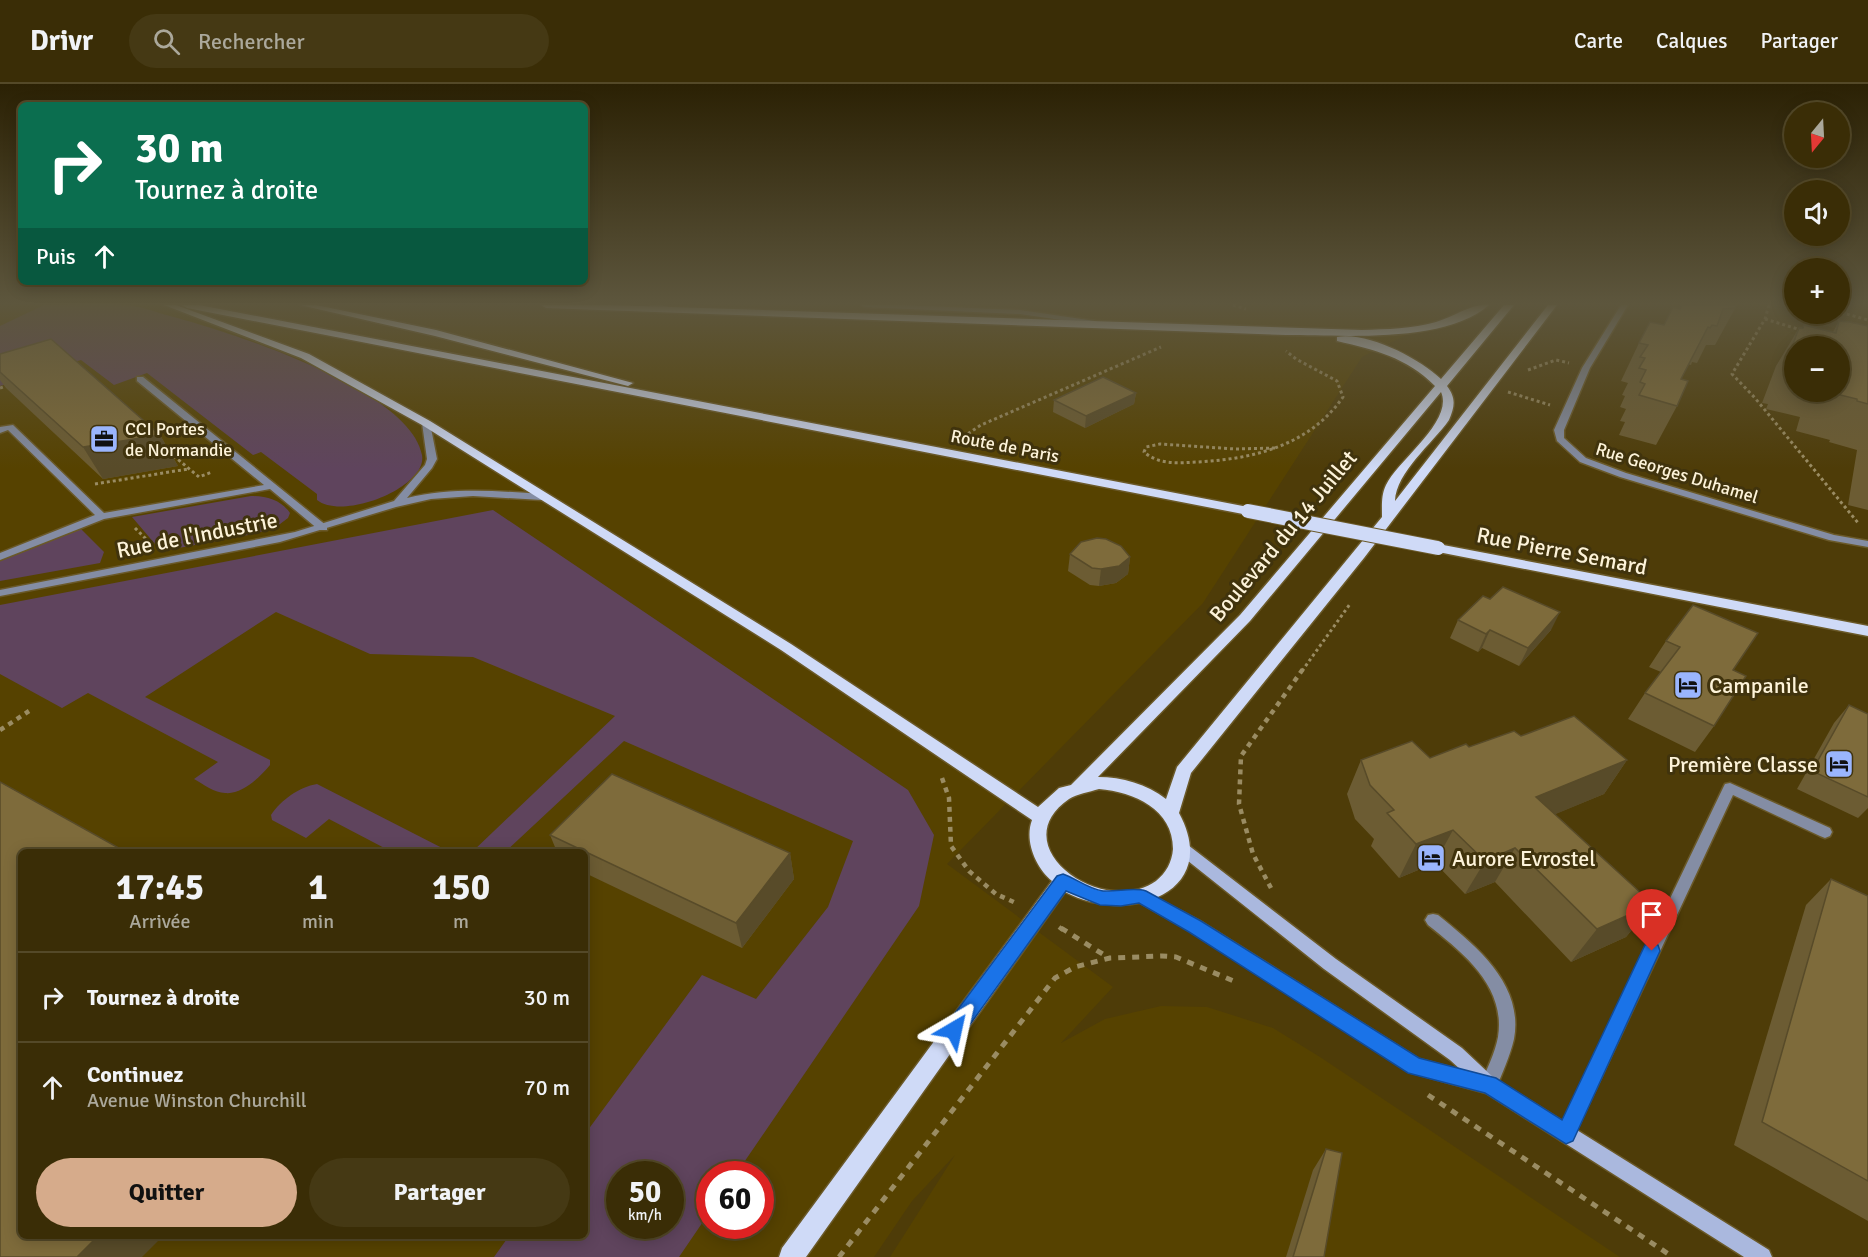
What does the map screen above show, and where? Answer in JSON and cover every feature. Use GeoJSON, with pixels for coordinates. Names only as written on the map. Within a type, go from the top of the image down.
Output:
{"type":"FeatureCollection","features":[{"type":"Feature","properties":{"kind":"main road"},"geometry":{"type":"LineString","coordinates":[[312,360],[426,423],[786,647],[1040,817]]}},
{"type":"Feature","properties":{"kind":"main road","name":"Route de Paris"},"geometry":{"type":"LineString","coordinates":[[464,360],[1248,511]]}},
{"type":"Feature","properties":{"kind":"main road","name":"Route de Paris"},"geometry":{"type":"LineString","coordinates":[[539,360],[756,416]]}},
{"type":"Feature","properties":{"kind":"main road"},"geometry":{"type":"LineString","coordinates":[[1388,518],[1390,486],[1442,420],[1449,405],[1448,397],[1440,384],[1426,371],[1408,360]]}},
{"type":"Feature","properties":{"kind":"main road","name":"Boulevard du 14 Juillet"},"geometry":{"type":"LineString","coordinates":[[1079,785],[1124,743],[1245,618],[1461,360]]}},
{"type":"Feature","properties":{"kind":"main road"},"geometry":{"type":"LineString","coordinates":[[1170,813],[1184,771],[1388,518],[1509,360]]}},
{"type":"Feature","properties":{"kind":"main road","name":"Rue Pierre Semard"},"geometry":{"type":"LineString","coordinates":[[1248,511],[1868,632]]}},
{"type":"Feature","properties":{"kind":"main road"},"geometry":{"type":"LineString","coordinates":[[1119,784],[1156,800],[1170,813],[1180,831],[1183,849],[1180,864],[1172,878],[1158,889],[1140,896],[1121,899],[1100,897],[1081,891],[1063,881],[1049,867],[1039,850],[1036,833],[1040,817],[1048,803],[1062,792],[1079,785],[1119,784]]}},
{"type":"Feature","properties":{"kind":"main road"},"geometry":{"type":"LineString","coordinates":[[1183,849],[1330,964],[1456,1054],[1489,1085],[1762,1257]]}},
{"type":"Feature","properties":{"kind":"main road"},"geometry":{"type":"LineString","coordinates":[[791,1257],[1063,881]]}},
{"type":"Feature","properties":{"kind":"main road"},"geometry":{"type":"LineString","coordinates":[[1140,896],[1195,926],[1415,1066],[1489,1085]]}},
{"type":"Feature","properties":{"kind":"street","name":"Rue Georges Duhamel"},"geometry":{"type":"LineString","coordinates":[[1591,360],[1559,430],[1560,440],[1583,460],[1623,475],[1854,542],[1868,544]]}},
{"type":"Feature","properties":{"kind":"street"},"geometry":{"type":"LineString","coordinates":[[140,379],[323,528]]}},
{"type":"Feature","properties":{"kind":"street"},"geometry":{"type":"LineString","coordinates":[[398,503],[429,466],[432,459],[426,423]]}},
{"type":"Feature","properties":{"kind":"street"},"geometry":{"type":"LineString","coordinates":[[0,430],[10,427],[102,516]]}},
{"type":"Feature","properties":{"kind":"street"},"geometry":{"type":"LineString","coordinates":[[0,557],[102,516],[272,486]]}},
{"type":"Feature","properties":{"kind":"street","name":"Rue de l'Industrie"},"geometry":{"type":"LineString","coordinates":[[0,592],[280,539],[323,528],[398,503],[433,496],[476,493],[542,497]]}},
{"type":"Feature","properties":{"kind":"street"},"geometry":{"type":"LineString","coordinates":[[1566,1134],[1730,788],[1825,832]]}},
{"type":"Feature","properties":{"kind":"street"},"geometry":{"type":"LineString","coordinates":[[1433,920],[1471,950],[1493,976],[1507,1010],[1506,1036],[1489,1085]]}},
{"type":"Feature","properties":{"kind":"path"},"geometry":{"type":"LineString","coordinates":[[939,452],[981,425],[1131,360]]}},
{"type":"Feature","properties":{"kind":"path"},"geometry":{"type":"LineString","coordinates":[[1275,448],[1235,449],[1160,444],[1146,447],[1144,452],[1149,458],[1162,462],[1190,463],[1237,459],[1275,448],[1306,433],[1335,412],[1343,397],[1337,381],[1297,360]]}},
{"type":"Feature","properties":{"kind":"path"},"geometry":{"type":"LineString","coordinates":[[1521,372],[1556,360],[1586,368]]}},
{"type":"Feature","properties":{"kind":"path"},"geometry":{"type":"LineString","coordinates":[[1741,360],[1732,375],[1755,398],[1859,524],[1854,542]]}},
{"type":"Feature","properties":{"kind":"path"},"geometry":{"type":"LineString","coordinates":[[0,388],[11,385]]}},
{"type":"Feature","properties":{"kind":"path"},"geometry":{"type":"LineString","coordinates":[[1507,386],[1504,391],[1533,399]]}},
{"type":"Feature","properties":{"kind":"path"},"geometry":{"type":"LineString","coordinates":[[161,446],[199,477],[212,472]]}},
{"type":"Feature","properties":{"kind":"path"},"geometry":{"type":"LineString","coordinates":[[95,484],[189,469]]}},
{"type":"Feature","properties":{"kind":"path"},"geometry":{"type":"LineString","coordinates":[[135,528],[152,544]]}},
{"type":"Feature","properties":{"kind":"path"},"geometry":{"type":"LineString","coordinates":[[1273,891],[1253,854],[1239,804],[1241,756],[1354,599]]}},
{"type":"Feature","properties":{"kind":"path"},"geometry":{"type":"LineString","coordinates":[[0,730],[29,711]]}},
{"type":"Feature","properties":{"kind":"path"},"geometry":{"type":"LineString","coordinates":[[941,777],[949,798],[951,846],[969,871],[996,894]]}},
{"type":"Feature","properties":{"kind":"path"},"geometry":{"type":"LineString","coordinates":[[839,1257],[1055,978],[1075,968],[1110,958],[1162,956],[1176,957],[1239,983]]}},
{"type":"Feature","properties":{"kind":"path"},"geometry":{"type":"LineString","coordinates":[[1424,1093],[1673,1257]]}},
{"type":"Feature","properties":{"kind":"shaded area"},"geometry":{"type":"Polygon","coordinates":[[[0,360],[1360,360],[1203,603],[947,864],[1113,987],[1061,1043],[1105,1019],[1161,1006],[1207,1007],[1273,1028],[1620,1257],[890,1257],[955,1155],[912,1201],[874,1257],[0,1257],[0,360]]]}},
{"type":"Feature","properties":{"kind":"shaded area"},"geometry":{"type":"Polygon","coordinates":[[[0,360],[296,360],[351,385],[385,407],[410,430],[422,455],[420,467],[412,478],[398,489],[382,497],[345,506],[329,505],[317,500],[317,494],[261,452],[253,455],[147,373],[114,385],[81,360],[0,386],[0,360]]]}},
{"type":"Feature","properties":{"kind":"shaded area"},"geometry":{"type":"Polygon","coordinates":[[[251,496],[278,502],[290,513],[288,518],[276,527],[258,533],[168,550],[166,542],[155,544],[132,517],[251,496]]]}},
{"type":"Feature","properties":{"kind":"shaded area"},"geometry":{"type":"Polygon","coordinates":[[[493,510],[908,790],[934,835],[919,906],[745,1161],[696,1161],[696,1232],[679,1257],[494,1257],[507,1239],[588,1239],[588,1130],[702,975],[756,999],[828,907],[853,841],[624,741],[508,849],[475,849],[615,716],[473,657],[370,654],[276,612],[145,697],[270,760],[270,765],[256,780],[238,791],[217,792],[194,779],[218,762],[88,693],[62,708],[0,674],[0,605],[493,510]]]}},
{"type":"Feature","properties":{"kind":"shaded area"},"geometry":{"type":"Polygon","coordinates":[[[81,529],[104,552],[100,563],[0,581],[0,561],[81,529]]]}},
{"type":"Feature","properties":{"kind":"shaded area"},"geometry":{"type":"Polygon","coordinates":[[[317,784],[444,849],[386,849],[329,819],[306,838],[272,820],[271,815],[285,799],[304,788],[317,784]]]}},
{"type":"Feature","properties":{"kind":"building"},"geometry":{"type":"Polygon","coordinates":[[[0,360],[75,360],[160,435],[83,447],[0,372],[0,360]]]}},
{"type":"Feature","properties":{"kind":"building"},"geometry":{"type":"Polygon","coordinates":[[[1644,360],[1691,360],[1681,379],[1688,381],[1677,406],[1639,395],[1645,384],[1640,382],[1646,370],[1639,368],[1644,360]]]}},
{"type":"Feature","properties":{"kind":"building"},"geometry":{"type":"Polygon","coordinates":[[[1850,360],[1868,360],[1868,404],[1857,401],[1850,397],[1850,360]]]}},
{"type":"Feature","properties":{"kind":"building"},"geometry":{"type":"Polygon","coordinates":[[[1103,377],[1136,393],[1086,416],[1054,400],[1103,377]]]}},
{"type":"Feature","properties":{"kind":"building"},"geometry":{"type":"Polygon","coordinates":[[[1097,538],[1106,539],[1121,546],[1130,557],[1119,566],[1101,569],[1092,568],[1070,554],[1081,542],[1097,538]]]}},
{"type":"Feature","properties":{"kind":"building"},"geometry":{"type":"Polygon","coordinates":[[[1503,587],[1560,612],[1528,648],[1490,630],[1486,634],[1458,620],[1483,596],[1490,599],[1503,587]]]}},
{"type":"Feature","properties":{"kind":"building","name":"Campanile"},"geometry":{"type":"Polygon","coordinates":[[[1693,605],[1758,633],[1733,670],[1746,676],[1714,726],[1645,693],[1680,647],[1666,641],[1693,605]]]}},
{"type":"Feature","properties":{"kind":"building"},"geometry":{"type":"Polygon","coordinates":[[[1849,705],[1868,714],[1868,797],[1812,771],[1849,705]]]}},
{"type":"Feature","properties":{"kind":"building"},"geometry":{"type":"Polygon","coordinates":[[[1574,716],[1627,760],[1536,797],[1653,904],[1597,929],[1515,848],[1485,861],[1453,830],[1416,844],[1387,813],[1394,810],[1370,785],[1361,760],[1412,741],[1430,758],[1466,744],[1469,747],[1514,731],[1521,736],[1574,716]]]}},
{"type":"Feature","properties":{"kind":"building"},"geometry":{"type":"Polygon","coordinates":[[[612,774],[790,853],[736,923],[588,853],[588,849],[580,849],[550,835],[612,774]]]}},
{"type":"Feature","properties":{"kind":"building"},"geometry":{"type":"Polygon","coordinates":[[[0,782],[121,849],[18,849],[18,1239],[95,1239],[77,1257],[0,1257],[0,782]]]}},
{"type":"Feature","properties":{"kind":"building"},"geometry":{"type":"Polygon","coordinates":[[[1831,879],[1868,896],[1868,1181],[1762,1122],[1831,879]]]}},
{"type":"Feature","properties":{"kind":"building"},"geometry":{"type":"Polygon","coordinates":[[[1326,1149],[1342,1153],[1324,1257],[1293,1257],[1326,1149]]]}},
{"type":"Feature","properties":{"kind":"place","name":"CCI Portes de Normandie"},"geometry":{"type":"Point","coordinates":[104,439]}},
{"type":"Feature","properties":{"kind":"place","name":"Campanile"},"geometry":{"type":"Point","coordinates":[1688,685]}},
{"type":"Feature","properties":{"kind":"place","name":"Première Classe"},"geometry":{"type":"Point","coordinates":[1839,764]}},
{"type":"Feature","properties":{"kind":"place","name":"Aurore Evrostel"},"geometry":{"type":"Point","coordinates":[1431,858]}},
{"type":"Feature","properties":{"kind":"route"},"geometry":{"type":"LineString","coordinates":[[954,1030],[1063,881],[1081,891],[1100,897],[1121,899],[1140,896],[1195,926],[1415,1066],[1489,1085],[1566,1134],[1652,951]]}}]}
